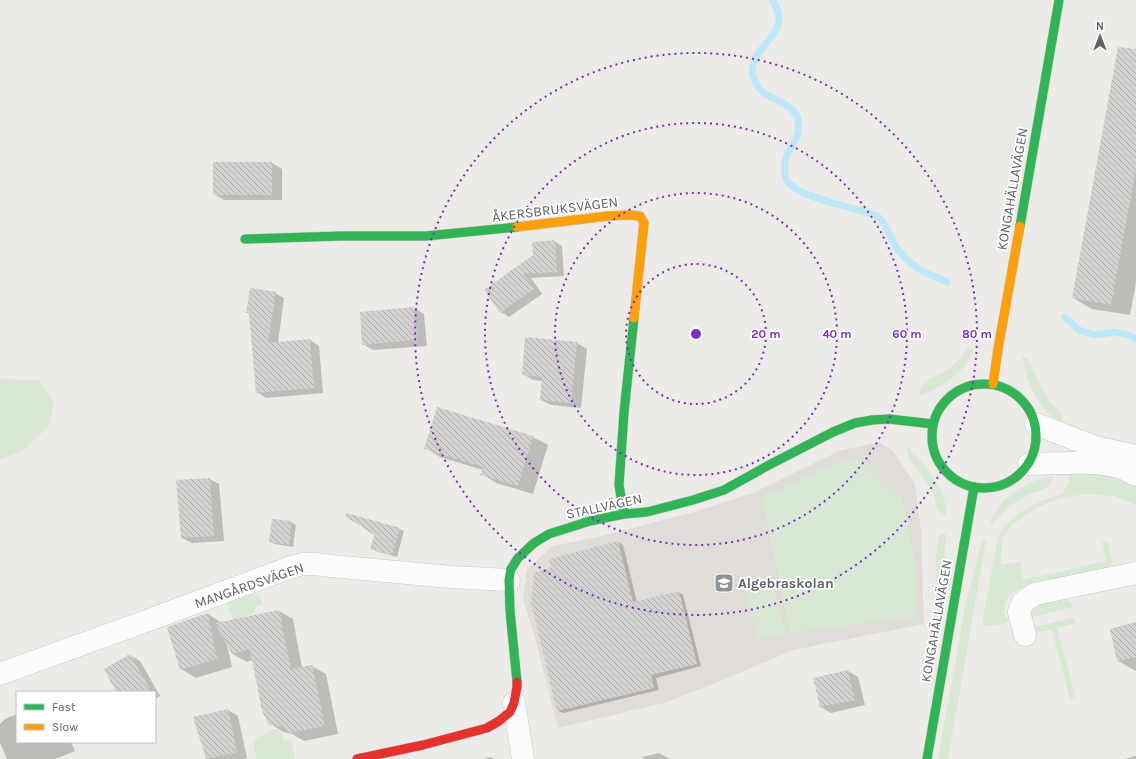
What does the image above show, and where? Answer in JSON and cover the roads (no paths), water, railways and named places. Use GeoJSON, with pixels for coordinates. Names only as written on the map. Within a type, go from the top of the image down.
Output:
{"type":"FeatureCollection","features":[{"type":"Feature","properties":{"kind":"street","name":"KONGAHÄLLAVÄGEN"},"geometry":{"type":"LineString","coordinates":[[993,384],[1059,0]]}},
{"type":"Feature","properties":{"kind":"street","name":"ÅKERSBRUKSVÄGEN"},"geometry":{"type":"LineString","coordinates":[[245,239],[341,236],[426,236],[497,230],[629,214],[640,216],[644,223],[643,238],[624,412],[619,485],[624,514]]}},
{"type":"Feature","properties":{"kind":"street"},"geometry":{"type":"LineString","coordinates":[[982,383],[993,384],[1003,386],[1012,391],[1021,397],[1027,405],[1036,424],[1037,438],[1035,451],[1029,464],[1018,476],[1005,484],[990,488],[974,487],[963,484],[952,478],[937,459],[933,448],[933,424],[936,414],[950,395],[970,385],[982,383]]}},
{"type":"Feature","properties":{"kind":"street","name":"STALLVÄGEN"},"geometry":{"type":"LineString","coordinates":[[514,704],[517,687],[510,611],[510,569],[518,558],[534,543],[549,534],[590,521],[624,514],[647,512],[724,490],[769,465],[855,423],[889,419],[933,424]]}},
{"type":"Feature","properties":{"kind":"street"},"geometry":{"type":"LineString","coordinates":[[1036,424],[1095,447],[1136,456]]}},
{"type":"Feature","properties":{"kind":"street"},"geometry":{"type":"LineString","coordinates":[[1029,464],[1088,463],[1113,466],[1124,469],[1136,475]]}},
{"type":"Feature","properties":{"kind":"street","name":"KONGAHÄLLAVÄGEN"},"geometry":{"type":"LineString","coordinates":[[927,759],[974,487]]}},
{"type":"Feature","properties":{"kind":"street","name":"MANGÅRDSVÄGEN"},"geometry":{"type":"LineString","coordinates":[[0,674],[302,564],[451,577],[510,580]]}},
{"type":"Feature","properties":{"kind":"street"},"geometry":{"type":"LineString","coordinates":[[1025,635],[1020,612],[1023,602],[1035,594],[1136,573]]}},
{"type":"Feature","properties":{"kind":"street"},"geometry":{"type":"LineString","coordinates":[[357,759],[423,745],[487,728],[510,712],[514,704]]}},
{"type":"Feature","properties":{"kind":"street"},"geometry":{"type":"LineString","coordinates":[[514,704],[522,759]]}},
{"type":"Feature","properties":{"kind":"waterway"},"geometry":{"type":"LineString","coordinates":[[772,0],[778,12],[779,21],[776,30],[754,62],[752,73],[758,87],[763,92],[792,109],[798,117],[797,136],[786,158],[786,179],[791,185],[799,190],[822,200],[877,216],[885,226],[896,247],[907,260],[919,269],[947,282]]}},
{"type":"Feature","properties":{"kind":"waterway"},"geometry":{"type":"LineString","coordinates":[[1065,317],[1079,330],[1094,335],[1114,332],[1129,335],[1136,339]]}},
{"type":"Feature","properties":{"kind":"place","name":"Algebraskolan"},"geometry":{"type":"Point","coordinates":[724,583]}}]}
